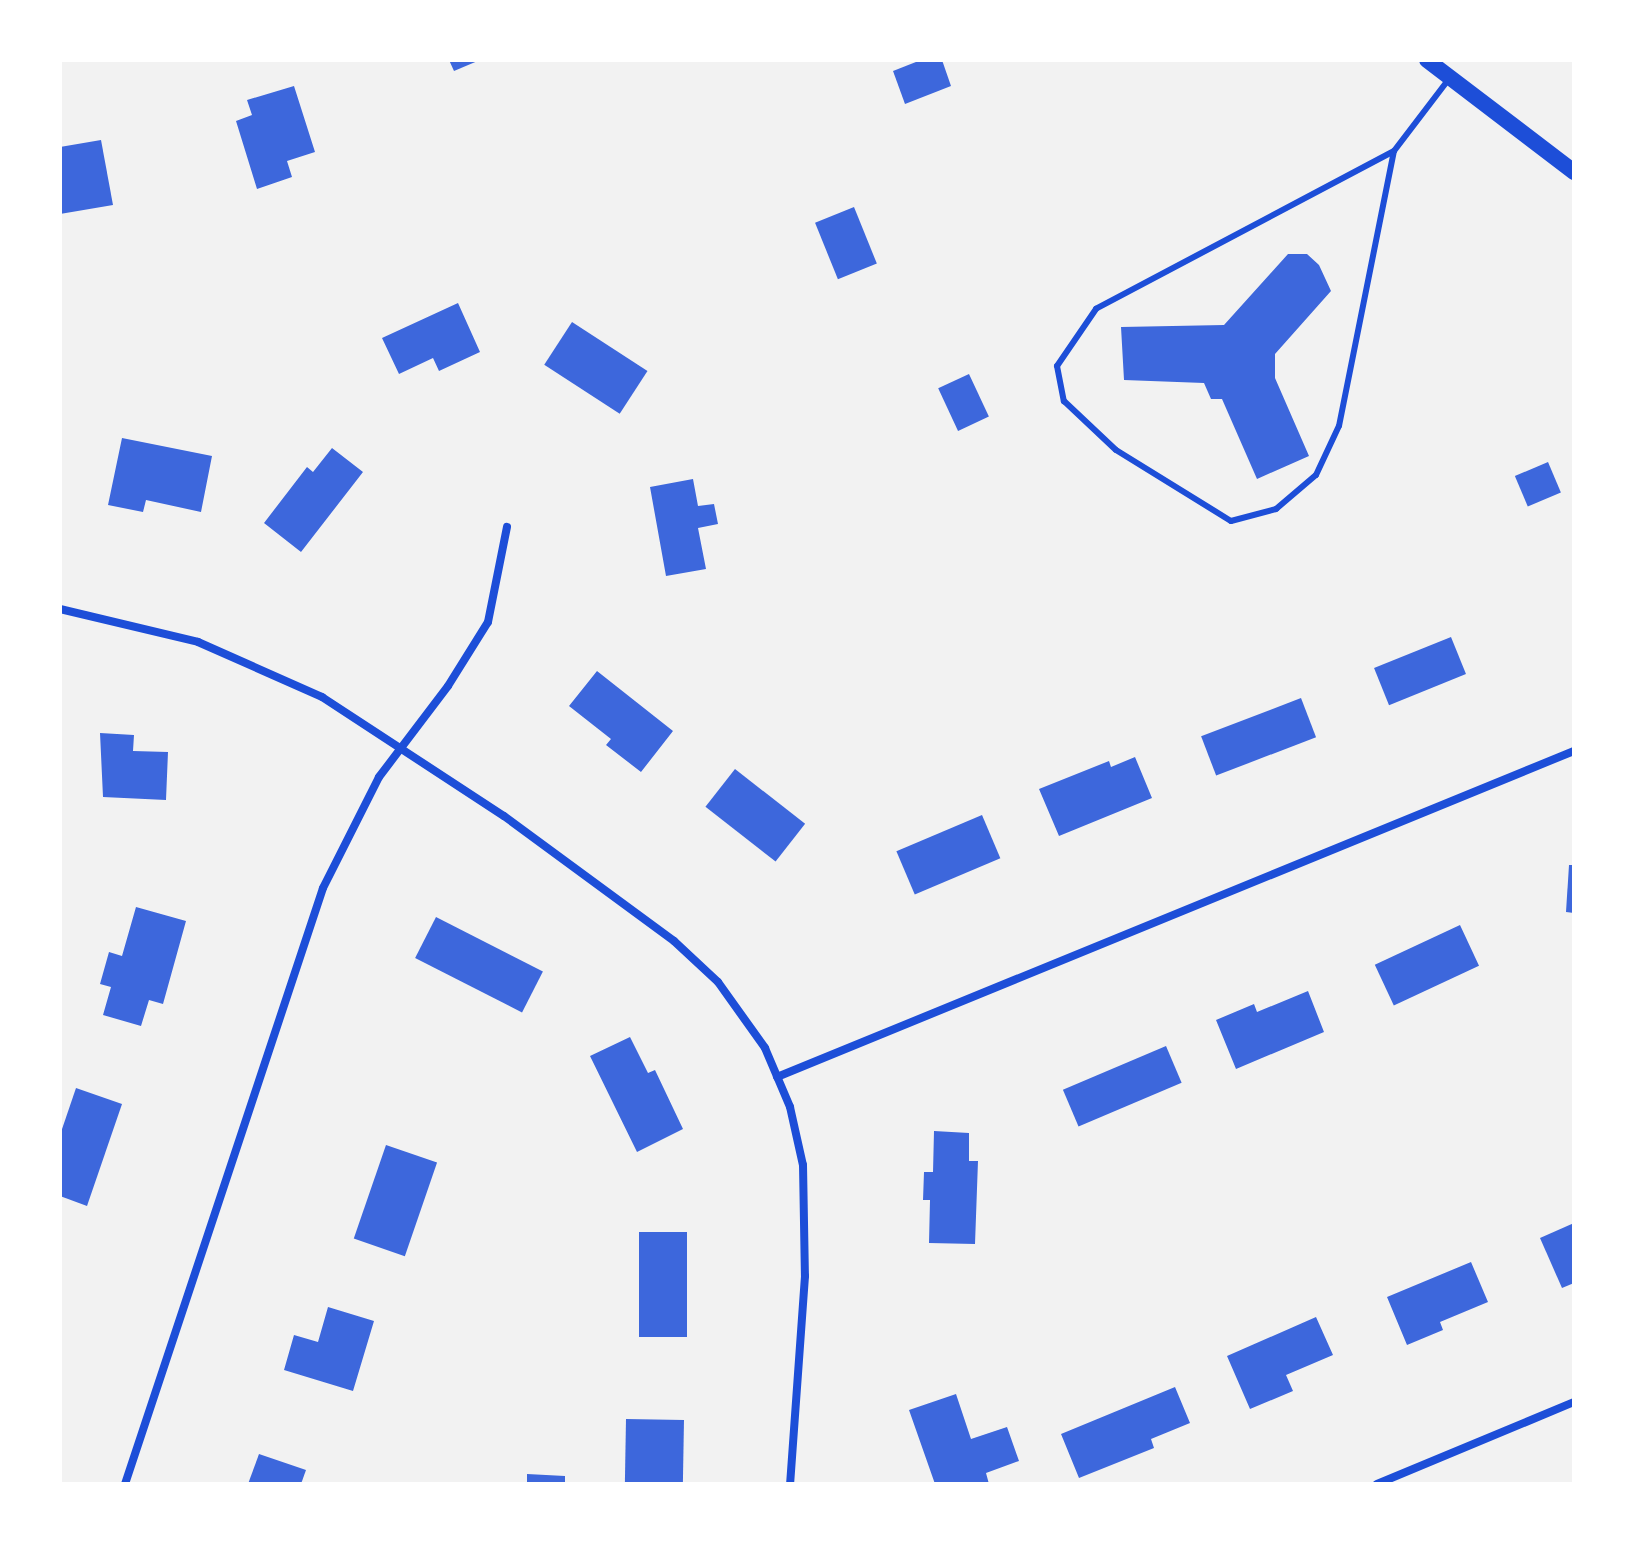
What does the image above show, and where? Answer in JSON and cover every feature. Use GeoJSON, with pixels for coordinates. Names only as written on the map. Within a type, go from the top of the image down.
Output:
{"type":"FeatureCollection","features":[{"type":"Feature","properties":{"kind":"main road"},"geometry":{"type":"LineString","coordinates":[[1427,60],[1574,172]]}},
{"type":"Feature","properties":{"kind":"street"},"geometry":{"type":"LineString","coordinates":[[125,1484],[220,1183],[323,888],[356,816],[488,622],[507,527]]}},
{"type":"Feature","properties":{"kind":"street"},"geometry":{"type":"LineString","coordinates":[[60,609],[198,642],[267,669],[401,746],[674,941],[742,1012],[790,1107],[806,1202],[790,1484]]}},
{"type":"Feature","properties":{"kind":"street"},"geometry":{"type":"LineString","coordinates":[[777,1077],[1574,751]]}},
{"type":"Feature","properties":{"kind":"street"},"geometry":{"type":"LineString","coordinates":[[1377,1484],[1574,1402]]}},
{"type":"Feature","properties":{"kind":"lane"},"geometry":{"type":"LineString","coordinates":[[1394,151],[1339,426],[1316,475],[1276,509],[1231,521],[1116,450],[1064,401],[1057,366],[1096,309],[1394,151],[1450,77]]}},
{"type":"Feature","properties":{"kind":"building"},"geometry":{"type":"Polygon","coordinates":[[[449,60],[480,60],[454,71],[449,60]]]}},
{"type":"Feature","properties":{"kind":"building"},"geometry":{"type":"Polygon","coordinates":[[[921,60],[942,60],[951,86],[905,104],[893,71],[921,60]]]}},
{"type":"Feature","properties":{"kind":"building"},"geometry":{"type":"Polygon","coordinates":[[[294,86],[315,152],[287,161],[292,177],[257,189],[236,121],[252,115],[247,100],[294,86]]]}},
{"type":"Feature","properties":{"kind":"building"},"geometry":{"type":"Polygon","coordinates":[[[101,140],[113,205],[60,214],[60,147],[101,140]]]}},
{"type":"Feature","properties":{"kind":"building"},"geometry":{"type":"Polygon","coordinates":[[[854,207],[877,264],[838,279],[815,223],[854,207]]]}},
{"type":"Feature","properties":{"kind":"building"},"geometry":{"type":"Polygon","coordinates":[[[1288,254],[1307,254],[1319,265],[1331,291],[1275,354],[1275,378],[1309,456],[1257,479],[1222,399],[1211,399],[1204,383],[1124,380],[1121,327],[1224,325],[1288,254]]]}},
{"type":"Feature","properties":{"kind":"building"},"geometry":{"type":"Polygon","coordinates":[[[458,303],[480,352],[439,371],[433,358],[399,374],[382,338],[458,303]]]}},
{"type":"Feature","properties":{"kind":"building"},"geometry":{"type":"Polygon","coordinates":[[[572,322],[647,371],[620,414],[544,365],[572,322]]]}},
{"type":"Feature","properties":{"kind":"building"},"geometry":{"type":"Polygon","coordinates":[[[969,374],[989,417],[958,431],[938,388],[969,374]]]}},
{"type":"Feature","properties":{"kind":"building"},"geometry":{"type":"Polygon","coordinates":[[[122,438],[212,456],[201,512],[146,500],[143,512],[108,505],[122,438]]]}},
{"type":"Feature","properties":{"kind":"building"},"geometry":{"type":"Polygon","coordinates":[[[332,448],[363,472],[301,552],[264,523],[307,467],[313,472],[332,448]]]}},
{"type":"Feature","properties":{"kind":"building"},"geometry":{"type":"Polygon","coordinates":[[[1548,462],[1561,492],[1528,506],[1515,476],[1548,462]]]}},
{"type":"Feature","properties":{"kind":"building"},"geometry":{"type":"Polygon","coordinates":[[[693,479],[698,506],[714,504],[718,524],[698,528],[706,569],[666,576],[650,487],[693,479]]]}},
{"type":"Feature","properties":{"kind":"building"},"geometry":{"type":"Polygon","coordinates":[[[1451,637],[1466,674],[1389,705],[1374,668],[1451,637]]]}},
{"type":"Feature","properties":{"kind":"building"},"geometry":{"type":"Polygon","coordinates":[[[597,671],[673,731],[641,772],[606,745],[611,739],[569,706],[597,671]]]}},
{"type":"Feature","properties":{"kind":"building"},"geometry":{"type":"Polygon","coordinates":[[[1301,698],[1316,737],[1216,776],[1201,736],[1301,698]]]}},
{"type":"Feature","properties":{"kind":"building"},"geometry":{"type":"Polygon","coordinates":[[[100,733],[134,735],[133,751],[168,752],[166,800],[103,797],[100,733]]]}},
{"type":"Feature","properties":{"kind":"building"},"geometry":{"type":"Polygon","coordinates":[[[1135,757],[1152,798],[1059,836],[1039,789],[1109,761],[1111,767],[1135,757]]]}},
{"type":"Feature","properties":{"kind":"building"},"geometry":{"type":"Polygon","coordinates":[[[735,769],[805,824],[776,862],[705,807],[735,769]]]}},
{"type":"Feature","properties":{"kind":"building"},"geometry":{"type":"Polygon","coordinates":[[[982,815],[1000,858],[915,895],[896,851],[982,815]]]}},
{"type":"Feature","properties":{"kind":"building"},"geometry":{"type":"Polygon","coordinates":[[[1569,865],[1574,865],[1574,913],[1566,912],[1569,865]]]}},
{"type":"Feature","properties":{"kind":"building"},"geometry":{"type":"Polygon","coordinates":[[[136,907],[186,921],[163,1004],[149,1000],[141,1026],[103,1015],[111,987],[100,984],[109,952],[122,956],[136,907]]]}},
{"type":"Feature","properties":{"kind":"building"},"geometry":{"type":"Polygon","coordinates":[[[436,917],[543,971],[522,1012],[415,958],[436,917]]]}},
{"type":"Feature","properties":{"kind":"building"},"geometry":{"type":"Polygon","coordinates":[[[1460,925],[1479,966],[1394,1006],[1375,965],[1460,925]]]}},
{"type":"Feature","properties":{"kind":"building"},"geometry":{"type":"Polygon","coordinates":[[[1308,991],[1324,1032],[1236,1069],[1216,1020],[1254,1004],[1257,1012],[1308,991]]]}},
{"type":"Feature","properties":{"kind":"building"},"geometry":{"type":"Polygon","coordinates":[[[630,1037],[648,1073],[655,1070],[683,1129],[637,1152],[590,1056],[630,1037]]]}},
{"type":"Feature","properties":{"kind":"building"},"geometry":{"type":"Polygon","coordinates":[[[1166,1046],[1182,1083],[1079,1127],[1063,1090],[1166,1046]]]}},
{"type":"Feature","properties":{"kind":"building"},"geometry":{"type":"Polygon","coordinates":[[[76,1088],[122,1104],[87,1206],[60,1196],[60,1135],[76,1088]]]}},
{"type":"Feature","properties":{"kind":"building"},"geometry":{"type":"Polygon","coordinates":[[[934,1131],[969,1133],[969,1161],[978,1161],[975,1244],[929,1243],[930,1200],[923,1200],[924,1172],[933,1172],[934,1131]]]}},
{"type":"Feature","properties":{"kind":"building"},"geometry":{"type":"Polygon","coordinates":[[[386,1145],[437,1163],[405,1256],[354,1239],[386,1145]]]}},
{"type":"Feature","properties":{"kind":"building"},"geometry":{"type":"Polygon","coordinates":[[[1574,1223],[1574,1283],[1562,1288],[1540,1238],[1574,1223]]]}},
{"type":"Feature","properties":{"kind":"building"},"geometry":{"type":"Polygon","coordinates":[[[639,1232],[687,1232],[687,1337],[639,1337],[639,1232]]]}},
{"type":"Feature","properties":{"kind":"building"},"geometry":{"type":"Polygon","coordinates":[[[1471,1262],[1488,1302],[1440,1322],[1443,1330],[1407,1345],[1387,1297],[1471,1262]]]}},
{"type":"Feature","properties":{"kind":"building"},"geometry":{"type":"Polygon","coordinates":[[[328,1307],[374,1321],[353,1391],[284,1370],[294,1335],[318,1342],[328,1307]]]}},
{"type":"Feature","properties":{"kind":"building"},"geometry":{"type":"Polygon","coordinates":[[[1316,1317],[1333,1355],[1286,1375],[1293,1391],[1250,1409],[1227,1356],[1316,1317]]]}},
{"type":"Feature","properties":{"kind":"building"},"geometry":{"type":"Polygon","coordinates":[[[1175,1387],[1190,1423],[1151,1439],[1154,1448],[1079,1478],[1061,1434],[1175,1387]]]}},
{"type":"Feature","properties":{"kind":"building"},"geometry":{"type":"Polygon","coordinates":[[[956,1394],[971,1439],[1007,1427],[1019,1461],[986,1473],[989,1484],[935,1484],[909,1410],[956,1394]]]}},
{"type":"Feature","properties":{"kind":"building"},"geometry":{"type":"Polygon","coordinates":[[[626,1419],[684,1420],[683,1484],[625,1484],[626,1419]]]}},
{"type":"Feature","properties":{"kind":"building"},"geometry":{"type":"Polygon","coordinates":[[[259,1454],[306,1470],[301,1484],[248,1484],[259,1454]]]}},
{"type":"Feature","properties":{"kind":"building"},"geometry":{"type":"Polygon","coordinates":[[[527,1474],[565,1476],[565,1484],[527,1484],[527,1474]]]}}]}
